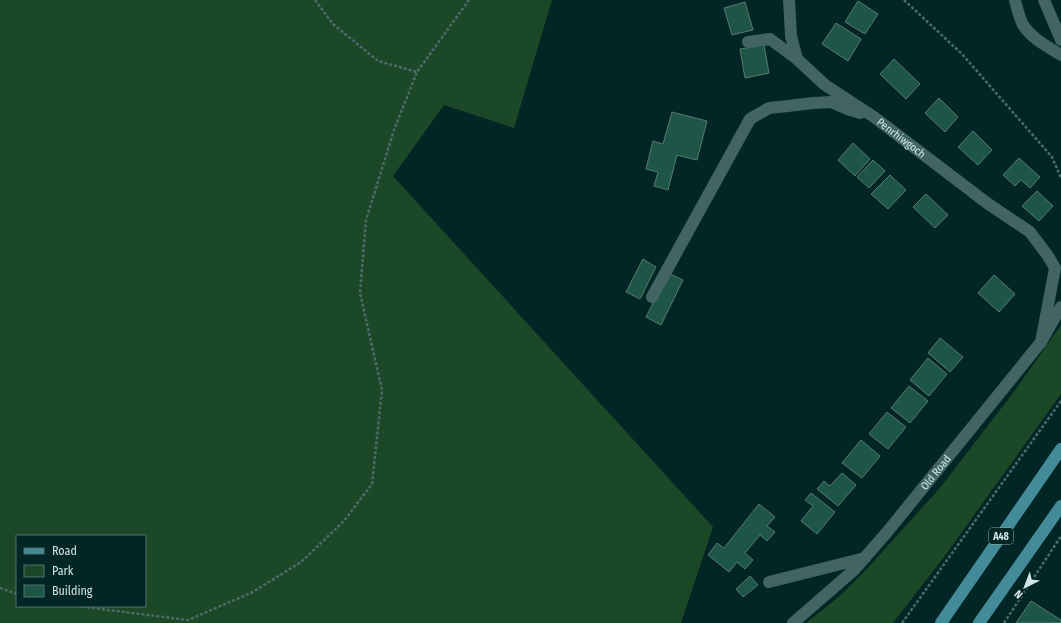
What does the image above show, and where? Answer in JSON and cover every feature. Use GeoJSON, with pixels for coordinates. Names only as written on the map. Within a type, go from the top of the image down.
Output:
{"type":"FeatureCollection","features":[{"type":"Feature","properties":{"kind":"main road","name":"A48"},"geometry":{"type":"LineString","coordinates":[[941,623],[1061,449]]}},
{"type":"Feature","properties":{"kind":"main road"},"geometry":{"type":"LineString","coordinates":[[979,623],[1061,506]]}},
{"type":"Feature","properties":{"kind":"street","name":"Penrhiwgoch"},"geometry":{"type":"LineString","coordinates":[[789,0],[790,36],[797,58],[825,85],[874,117],[987,203],[1030,232],[1048,256],[1055,268],[1041,342]]}},
{"type":"Feature","properties":{"kind":"street"},"geometry":{"type":"LineString","coordinates":[[1015,0],[1023,24],[1031,34],[1061,55]]}},
{"type":"Feature","properties":{"kind":"street"},"geometry":{"type":"LineString","coordinates":[[1044,0],[1061,40]]}},
{"type":"Feature","properties":{"kind":"street"},"geometry":{"type":"LineString","coordinates":[[748,42],[770,39],[797,58]]}},
{"type":"Feature","properties":{"kind":"street"},"geometry":{"type":"LineString","coordinates":[[652,297],[750,119],[769,108],[813,102],[831,102],[850,110],[874,117]]}},
{"type":"Feature","properties":{"kind":"street","name":"Old Road"},"geometry":{"type":"LineString","coordinates":[[793,623],[854,570],[888,531],[1041,342],[1061,307]]}},
{"type":"Feature","properties":{"kind":"street"},"geometry":{"type":"LineString","coordinates":[[769,582],[865,558]]}},
{"type":"Feature","properties":{"kind":"path"},"geometry":{"type":"LineString","coordinates":[[315,0],[333,24],[378,61],[417,72]]}},
{"type":"Feature","properties":{"kind":"path"},"geometry":{"type":"LineString","coordinates":[[85,607],[188,620],[253,592],[301,562],[344,521],[372,484],[382,390],[360,293],[366,220],[394,130],[417,72],[469,0]]}},
{"type":"Feature","properties":{"kind":"path"},"geometry":{"type":"LineString","coordinates":[[904,0],[962,54],[1052,157],[1061,178]]}},
{"type":"Feature","properties":{"kind":"path"},"geometry":{"type":"LineString","coordinates":[[902,623],[1061,401]]}},
{"type":"Feature","properties":{"kind":"path"},"geometry":{"type":"LineString","coordinates":[[1004,623],[1061,536]]}},
{"type":"Feature","properties":{"kind":"path"},"geometry":{"type":"LineString","coordinates":[[0,588],[16,594]]}},
{"type":"Feature","properties":{"kind":"green space"},"geometry":{"type":"Polygon","coordinates":[[[0,0],[552,0],[514,128],[444,105],[393,176],[713,527],[681,623],[0,623],[0,0]]]}},
{"type":"Feature","properties":{"kind":"green space"},"geometry":{"type":"Polygon","coordinates":[[[1061,325],[1061,394],[944,557],[893,623],[806,623],[842,594],[864,572],[939,489],[1016,389],[1061,325]]]}},
{"type":"Feature","properties":{"kind":"building"},"geometry":{"type":"Polygon","coordinates":[[[858,1],[878,14],[865,34],[845,22],[858,1]]]}},
{"type":"Feature","properties":{"kind":"building"},"geometry":{"type":"Polygon","coordinates":[[[745,2],[753,30],[732,35],[724,8],[745,2]]]}},
{"type":"Feature","properties":{"kind":"building"},"geometry":{"type":"Polygon","coordinates":[[[836,23],[861,39],[848,61],[822,44],[836,23]]]}},
{"type":"Feature","properties":{"kind":"building"},"geometry":{"type":"Polygon","coordinates":[[[764,45],[769,73],[745,78],[740,49],[764,45]]]}},
{"type":"Feature","properties":{"kind":"building"},"geometry":{"type":"Polygon","coordinates":[[[894,59],[920,84],[906,99],[880,74],[894,59]]]}},
{"type":"Feature","properties":{"kind":"building"},"geometry":{"type":"Polygon","coordinates":[[[939,98],[958,117],[945,132],[925,113],[939,98]]]}},
{"type":"Feature","properties":{"kind":"building"},"geometry":{"type":"Polygon","coordinates":[[[672,112],[707,121],[697,160],[677,155],[668,190],[654,186],[658,172],[646,169],[653,141],[663,144],[672,112]]]}},
{"type":"Feature","properties":{"kind":"building"},"geometry":{"type":"Polygon","coordinates":[[[973,131],[992,150],[978,165],[958,147],[973,131]]]}},
{"type":"Feature","properties":{"kind":"building"},"geometry":{"type":"Polygon","coordinates":[[[853,143],[870,159],[855,176],[838,160],[853,143]]]}},
{"type":"Feature","properties":{"kind":"building"},"geometry":{"type":"Polygon","coordinates":[[[1019,158],[1040,177],[1030,188],[1021,180],[1015,186],[1003,175],[1019,158]]]}},
{"type":"Feature","properties":{"kind":"building"},"geometry":{"type":"Polygon","coordinates":[[[873,160],[885,171],[869,188],[857,177],[873,160]]]}},
{"type":"Feature","properties":{"kind":"building"},"geometry":{"type":"Polygon","coordinates":[[[890,175],[906,190],[888,209],[871,194],[890,175]]]}},
{"type":"Feature","properties":{"kind":"building"},"geometry":{"type":"Polygon","coordinates":[[[1037,191],[1053,206],[1039,221],[1022,206],[1037,191]]]}},
{"type":"Feature","properties":{"kind":"building"},"geometry":{"type":"Polygon","coordinates":[[[926,194],[948,215],[935,228],[913,207],[926,194]]]}},
{"type":"Feature","properties":{"kind":"building"},"geometry":{"type":"Polygon","coordinates":[[[643,259],[656,267],[640,299],[626,292],[643,259]]]}},
{"type":"Feature","properties":{"kind":"building"},"geometry":{"type":"Polygon","coordinates":[[[668,273],[683,280],[661,325],[646,317],[668,273]]]}},
{"type":"Feature","properties":{"kind":"building"},"geometry":{"type":"Polygon","coordinates":[[[994,275],[1015,294],[999,312],[978,293],[994,275]]]}},
{"type":"Feature","properties":{"kind":"building"},"geometry":{"type":"Polygon","coordinates":[[[940,338],[963,357],[950,372],[928,353],[940,338]]]}},
{"type":"Feature","properties":{"kind":"building"},"geometry":{"type":"Polygon","coordinates":[[[928,358],[947,374],[929,396],[910,380],[928,358]]]}},
{"type":"Feature","properties":{"kind":"building"},"geometry":{"type":"Polygon","coordinates":[[[909,386],[928,401],[910,423],[891,408],[909,386]]]}},
{"type":"Feature","properties":{"kind":"building"},"geometry":{"type":"Polygon","coordinates":[[[887,412],[906,427],[888,449],[869,434],[887,412]]]}},
{"type":"Feature","properties":{"kind":"building"},"geometry":{"type":"Polygon","coordinates":[[[861,440],[880,456],[862,478],[842,463],[861,440]]]}},
{"type":"Feature","properties":{"kind":"building"},"geometry":{"type":"Polygon","coordinates":[[[842,473],[856,485],[838,506],[817,489],[824,481],[830,486],[842,473]]]}},
{"type":"Feature","properties":{"kind":"building"},"geometry":{"type":"Polygon","coordinates":[[[811,493],[835,512],[817,534],[801,521],[813,506],[805,500],[811,493]]]}},
{"type":"Feature","properties":{"kind":"building"},"geometry":{"type":"Polygon","coordinates":[[[759,504],[775,517],[767,526],[775,532],[767,541],[760,535],[745,553],[753,560],[745,569],[737,562],[729,572],[708,555],[717,543],[724,548],[759,504]]]}},
{"type":"Feature","properties":{"kind":"building"},"geometry":{"type":"Polygon","coordinates":[[[750,576],[758,585],[743,597],[736,589],[750,576]]]}},
{"type":"Feature","properties":{"kind":"building"},"geometry":{"type":"Polygon","coordinates":[[[1031,601],[1061,620],[1061,623],[1016,623],[1031,601]]]}}]}
